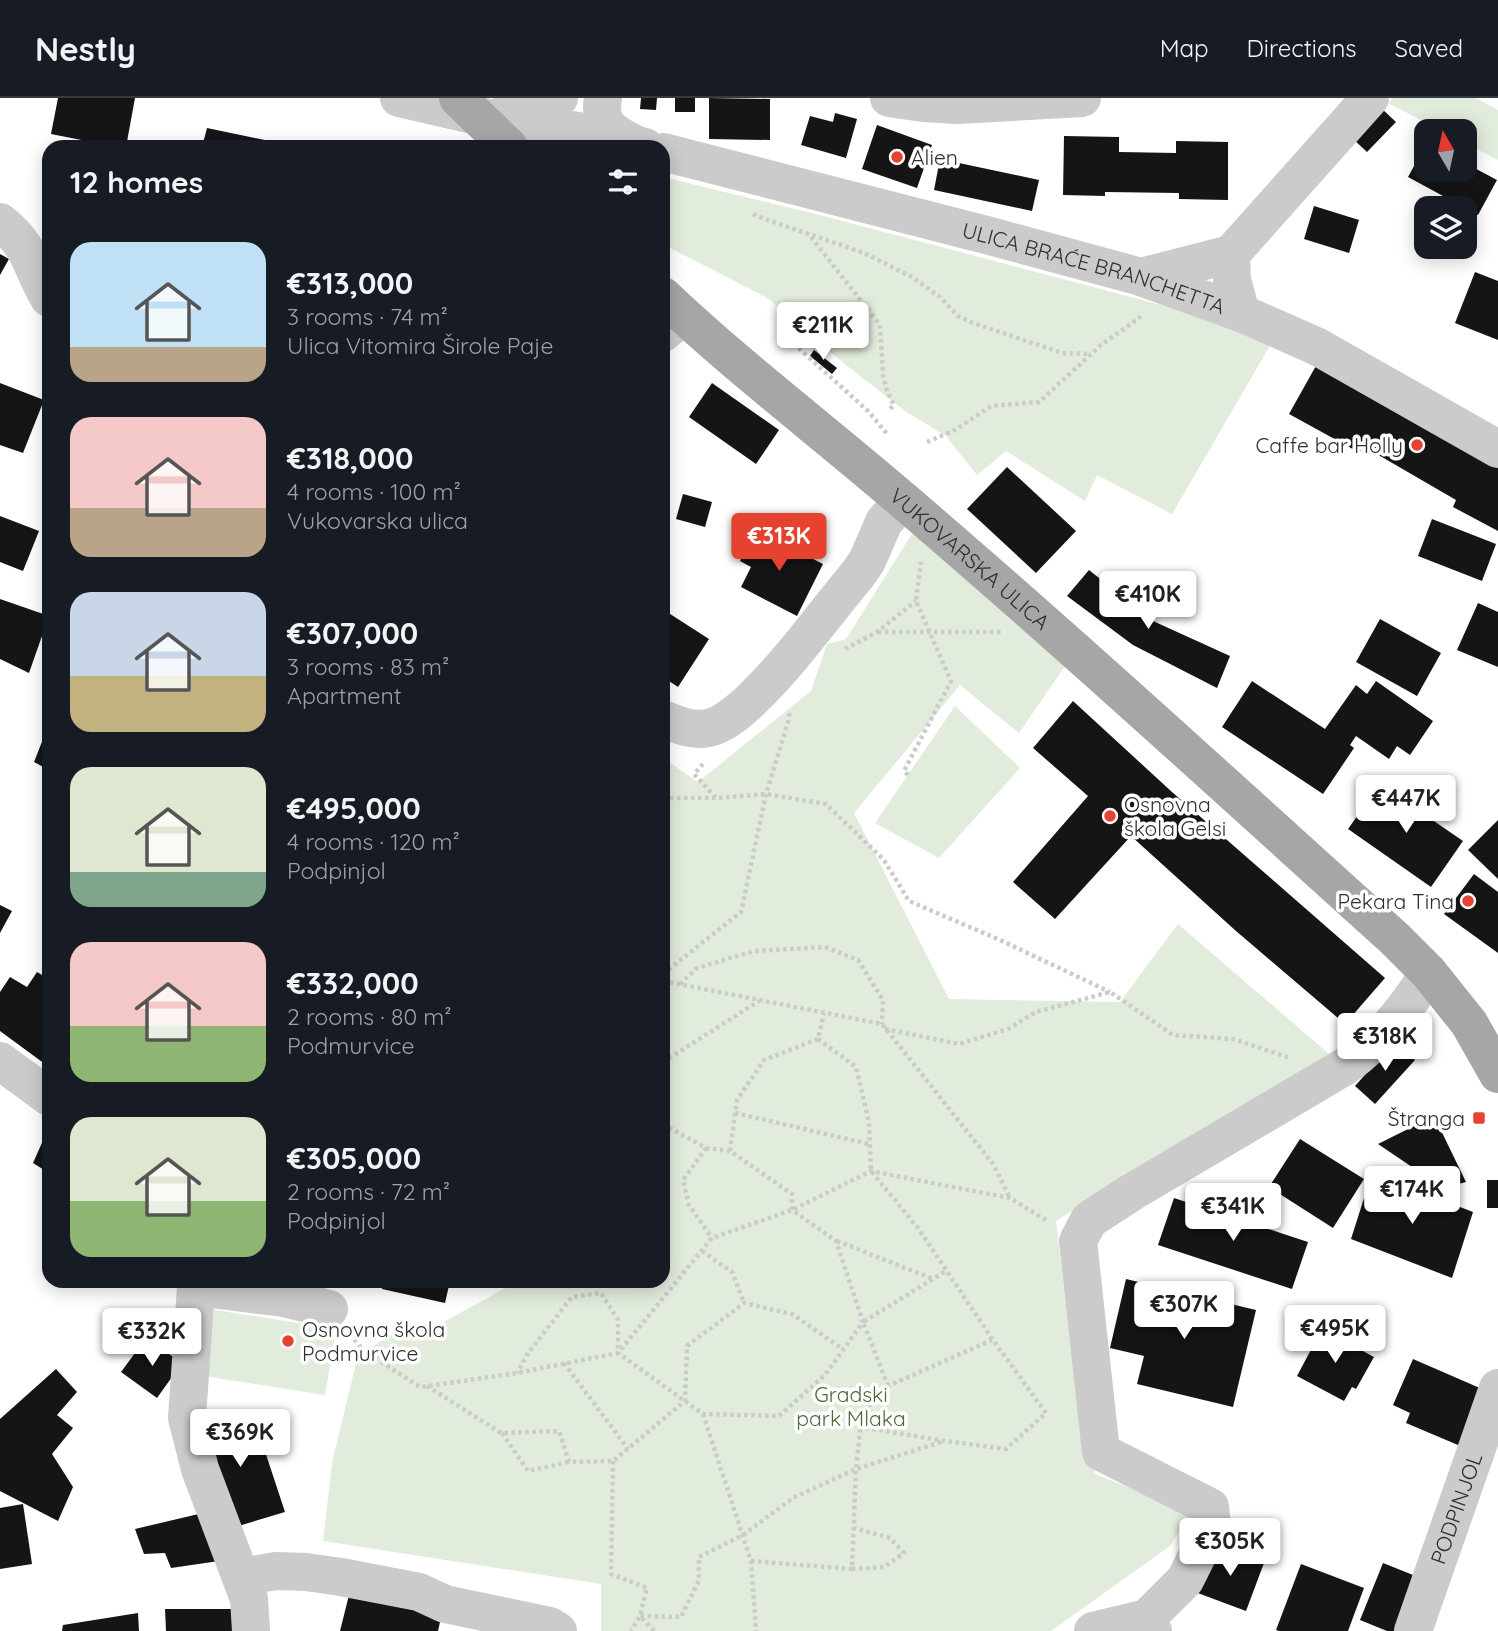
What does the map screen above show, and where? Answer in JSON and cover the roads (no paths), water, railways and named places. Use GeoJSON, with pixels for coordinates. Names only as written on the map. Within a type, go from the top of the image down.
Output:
{"type":"FeatureCollection","features":[{"type":"Feature","properties":{"kind":"main road"},"geometry":{"type":"LineString","coordinates":[[468,107],[502,140]]}},
{"type":"Feature","properties":{"kind":"main road","name":"VUKOVARSKA ULICA"},"geometry":{"type":"LineString","coordinates":[[670,315],[903,500],[1078,653],[1384,929],[1429,973],[1469,1023],[1498,1074]]}},
{"type":"Feature","properties":{"kind":"street","name":"ULICA BRAĆE BRANCHETTA"},"geometry":{"type":"LineString","coordinates":[[399,98],[468,107],[616,140]]}},
{"type":"Feature","properties":{"kind":"street"},"geometry":{"type":"LineString","coordinates":[[468,107],[533,109],[559,98]]}},
{"type":"Feature","properties":{"kind":"street"},"geometry":{"type":"LineString","coordinates":[[603,98],[602,109],[606,124],[611,131],[631,140]]}},
{"type":"Feature","properties":{"kind":"street"},"geometry":{"type":"LineString","coordinates":[[889,98],[958,105],[1082,98]]}},
{"type":"Feature","properties":{"kind":"street"},"geometry":{"type":"LineString","coordinates":[[1144,293],[1231,254],[1370,98]]}},
{"type":"Feature","properties":{"kind":"street","name":"ULICA BRAĆE BRANCHETTA"},"geometry":{"type":"LineString","coordinates":[[670,154],[976,233],[1144,293],[1241,313],[1318,346],[1498,449]]}},
{"type":"Feature","properties":{"kind":"street"},"geometry":{"type":"LineString","coordinates":[[0,222],[22,243],[42,282]]}},
{"type":"Feature","properties":{"kind":"street"},"geometry":{"type":"LineString","coordinates":[[1231,254],[1233,280],[1241,313]]}},
{"type":"Feature","properties":{"kind":"street"},"geometry":{"type":"LineString","coordinates":[[670,722],[683,727],[703,729],[715,726],[741,709],[786,662],[863,568],[884,522],[903,500]]}},
{"type":"Feature","properties":{"kind":"street"},"geometry":{"type":"LineString","coordinates":[[1093,1631],[1150,1625],[1185,1580],[1212,1526],[1210,1507],[1101,1452],[1078,1241],[1089,1220],[1369,1049],[1412,999],[1429,973]]}},
{"type":"Feature","properties":{"kind":"street"},"geometry":{"type":"LineString","coordinates":[[0,1061],[42,1092]]}},
{"type":"Feature","properties":{"kind":"street"},"geometry":{"type":"LineString","coordinates":[[196,1288],[187,1418],[200,1469],[249,1599],[251,1631]]}},
{"type":"Feature","properties":{"kind":"street"},"geometry":{"type":"LineString","coordinates":[[221,1288],[284,1298],[329,1309]]}},
{"type":"Feature","properties":{"kind":"street","name":"PODPINJOL"},"geometry":{"type":"LineString","coordinates":[[1413,1631],[1498,1388]]}},
{"type":"Feature","properties":{"kind":"street"},"geometry":{"type":"LineString","coordinates":[[242,1577],[276,1571],[306,1572],[419,1592],[445,1604],[452,1618],[550,1626],[558,1631]]}},
{"type":"Feature","properties":{"kind":"place","name":"Alien"},"geometry":{"type":"Point","coordinates":[897,157]}},
{"type":"Feature","properties":{"kind":"place","name":"Caffe bar Holly"},"geometry":{"type":"Point","coordinates":[1417,445]}},
{"type":"Feature","properties":{"kind":"place","name":"Osnovna škola Gelsi"},"geometry":{"type":"Point","coordinates":[1110,816]}},
{"type":"Feature","properties":{"kind":"place","name":"Pekara Tina"},"geometry":{"type":"Point","coordinates":[1468,901]}},
{"type":"Feature","properties":{"kind":"place","name":"Štranga"},"geometry":{"type":"Point","coordinates":[1479,1118]}},
{"type":"Feature","properties":{"kind":"place","name":"Osnovna škola Podmurvice"},"geometry":{"type":"Point","coordinates":[288,1341]}},
{"type":"Feature","properties":{"kind":"park label","name":"Gradski park Mlaka"},"geometry":{"type":"Point","coordinates":[851,1406]}}]}
